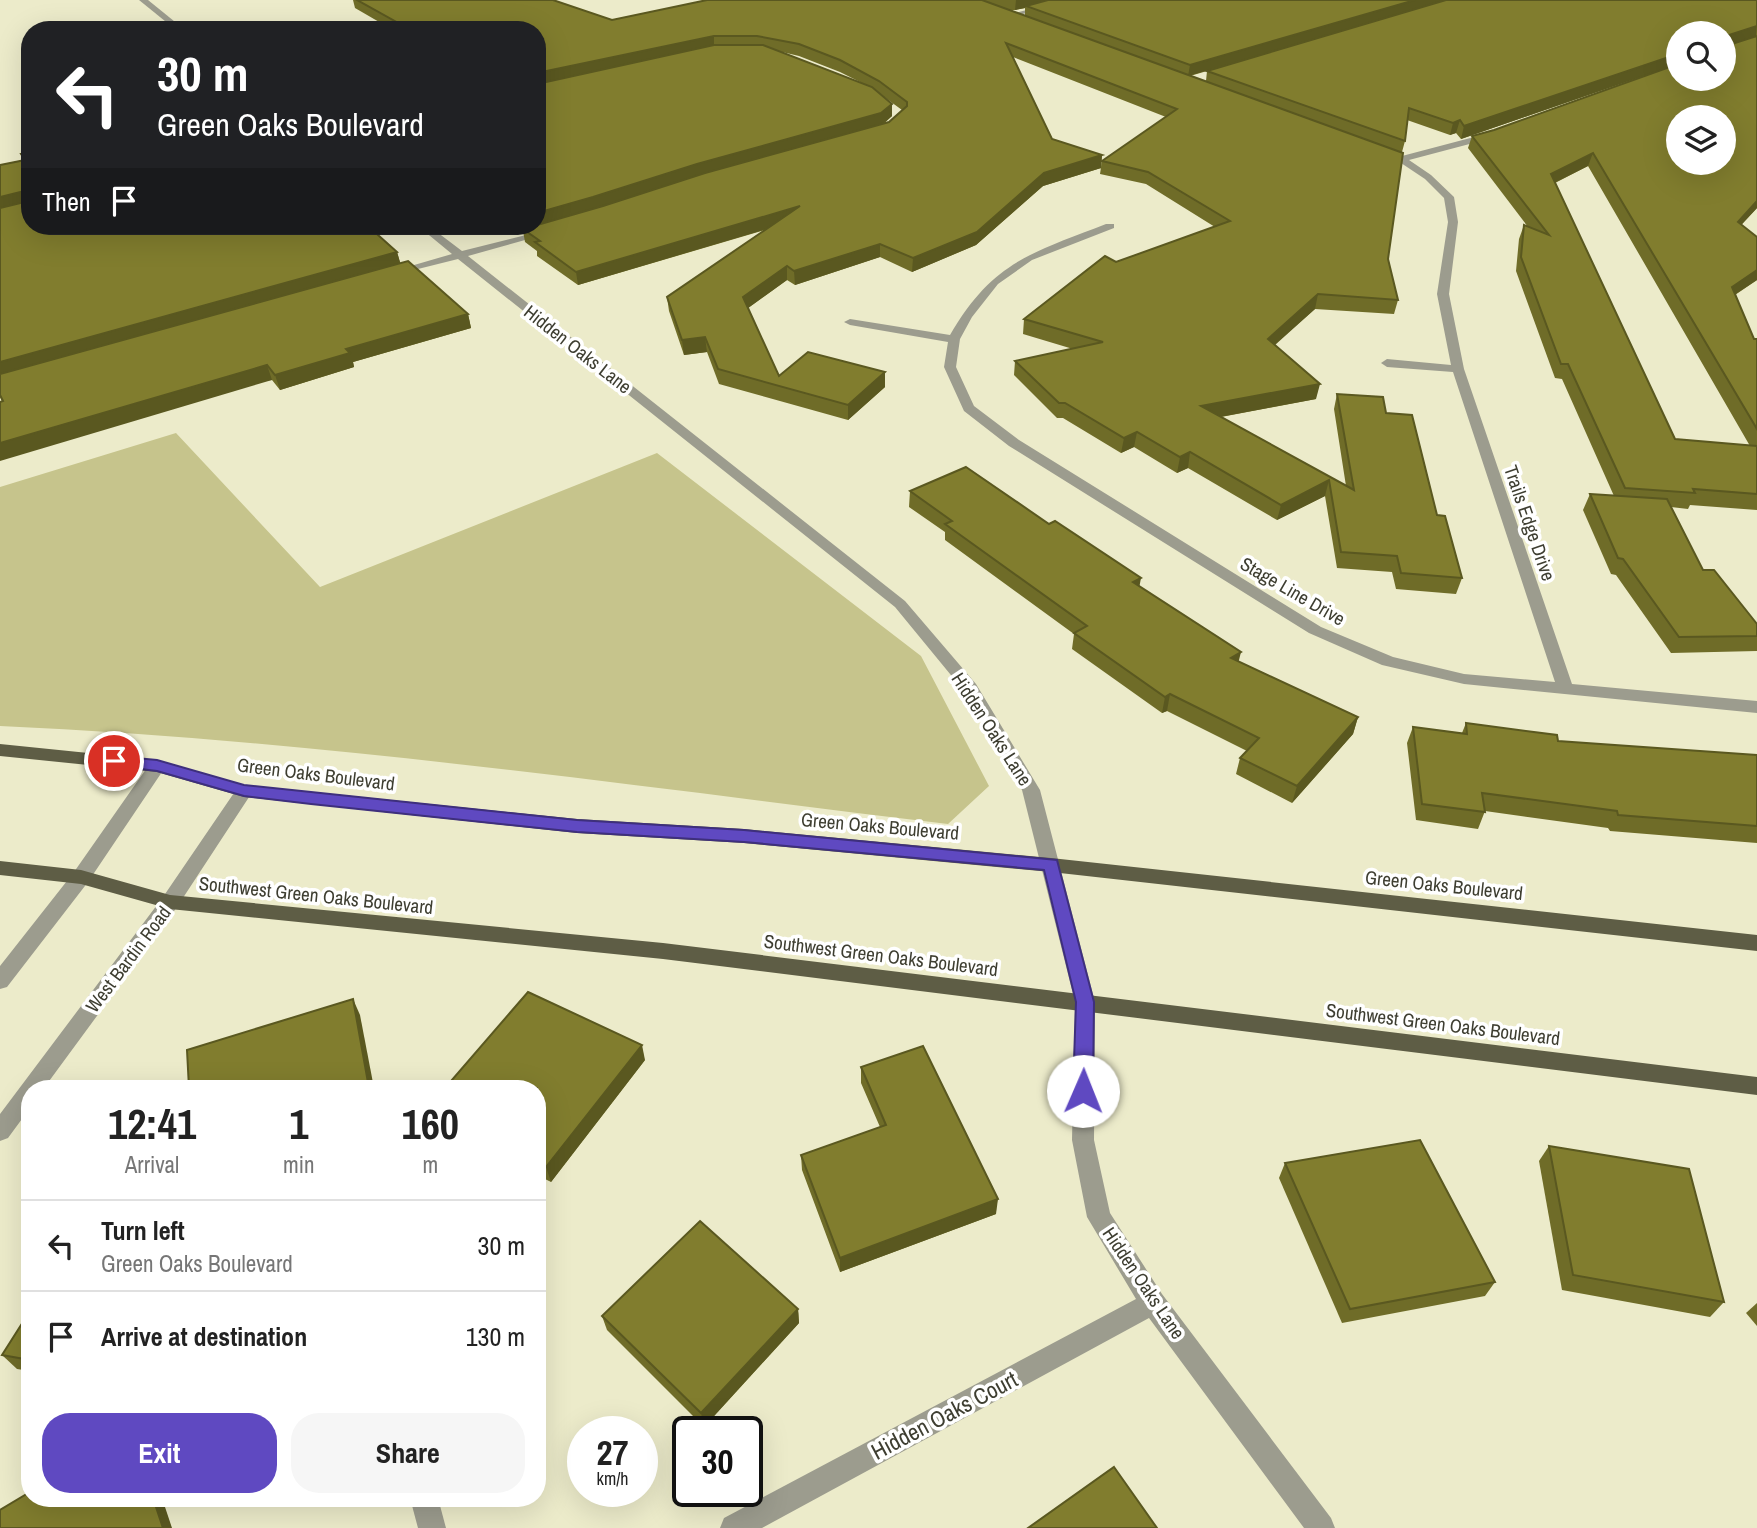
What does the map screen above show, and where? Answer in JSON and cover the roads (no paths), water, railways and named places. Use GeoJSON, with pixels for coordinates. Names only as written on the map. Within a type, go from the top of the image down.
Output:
{"type":"FeatureCollection","features":[{"type":"Feature","properties":{"kind":"main road","name":"Green Oaks Boulevard"},"geometry":{"type":"LineString","coordinates":[[0,750],[157,766],[244,791],[577,826],[744,836],[1051,864],[1757,943]]}},
{"type":"Feature","properties":{"kind":"main road","name":"Southwest Green Oaks Boulevard"},"geometry":{"type":"LineString","coordinates":[[0,868],[81,877],[170,902],[663,951],[1757,1086]]}},
{"type":"Feature","properties":{"kind":"street"},"geometry":{"type":"LineString","coordinates":[[144,0],[170,21]]}},
{"type":"Feature","properties":{"kind":"street"},"geometry":{"type":"LineString","coordinates":[[1033,25],[1002,14],[1074,0]]}},
{"type":"Feature","properties":{"kind":"street"},"geometry":{"type":"LineString","coordinates":[[1401,159],[1499,133]]}},
{"type":"Feature","properties":{"kind":"street","name":"Trails Edge Drive"},"geometry":{"type":"LineString","coordinates":[[1363,144],[1401,159],[1428,177],[1448,197],[1452,222],[1443,294],[1458,369],[1566,689]]}},
{"type":"Feature","properties":{"kind":"street"},"geometry":{"type":"LineString","coordinates":[[546,231],[562,226]]}},
{"type":"Feature","properties":{"kind":"street","name":"Stage Line Drive"},"geometry":{"type":"LineString","coordinates":[[1110,226],[1028,258],[994,282],[967,316],[954,339],[950,367],[969,408],[1014,443],[1315,630],[1388,660],[1464,679],[1757,707]]}},
{"type":"Feature","properties":{"kind":"street","name":"Hidden Oaks Lane"},"geometry":{"type":"LineString","coordinates":[[434,235],[900,604],[970,688],[1031,790],[1085,1002],[1083,1140],[1100,1217],[1153,1303],[1321,1528]]}},
{"type":"Feature","properties":{"kind":"street"},"geometry":{"type":"LineString","coordinates":[[381,278],[530,235]]}},
{"type":"Feature","properties":{"kind":"street"},"geometry":{"type":"LineString","coordinates":[[850,322],[954,339]]}},
{"type":"Feature","properties":{"kind":"street"},"geometry":{"type":"LineString","coordinates":[[1387,363],[1458,369]]}},
{"type":"Feature","properties":{"kind":"street"},"geometry":{"type":"LineString","coordinates":[[0,981],[81,877],[157,766]]}},
{"type":"Feature","properties":{"kind":"street","name":"West Bardin Road"},"geometry":{"type":"LineString","coordinates":[[38,1080],[170,902],[244,791]]}},
{"type":"Feature","properties":{"kind":"street","name":"West Bardin Road"},"geometry":{"type":"LineString","coordinates":[[0,1131],[21,1103]]}},
{"type":"Feature","properties":{"kind":"street","name":"Hidden Oaks Court"},"geometry":{"type":"LineString","coordinates":[[734,1528],[1153,1303]]}},
{"type":"Feature","properties":{"kind":"street"},"geometry":{"type":"LineString","coordinates":[[426,1507],[432,1528]]}}]}
